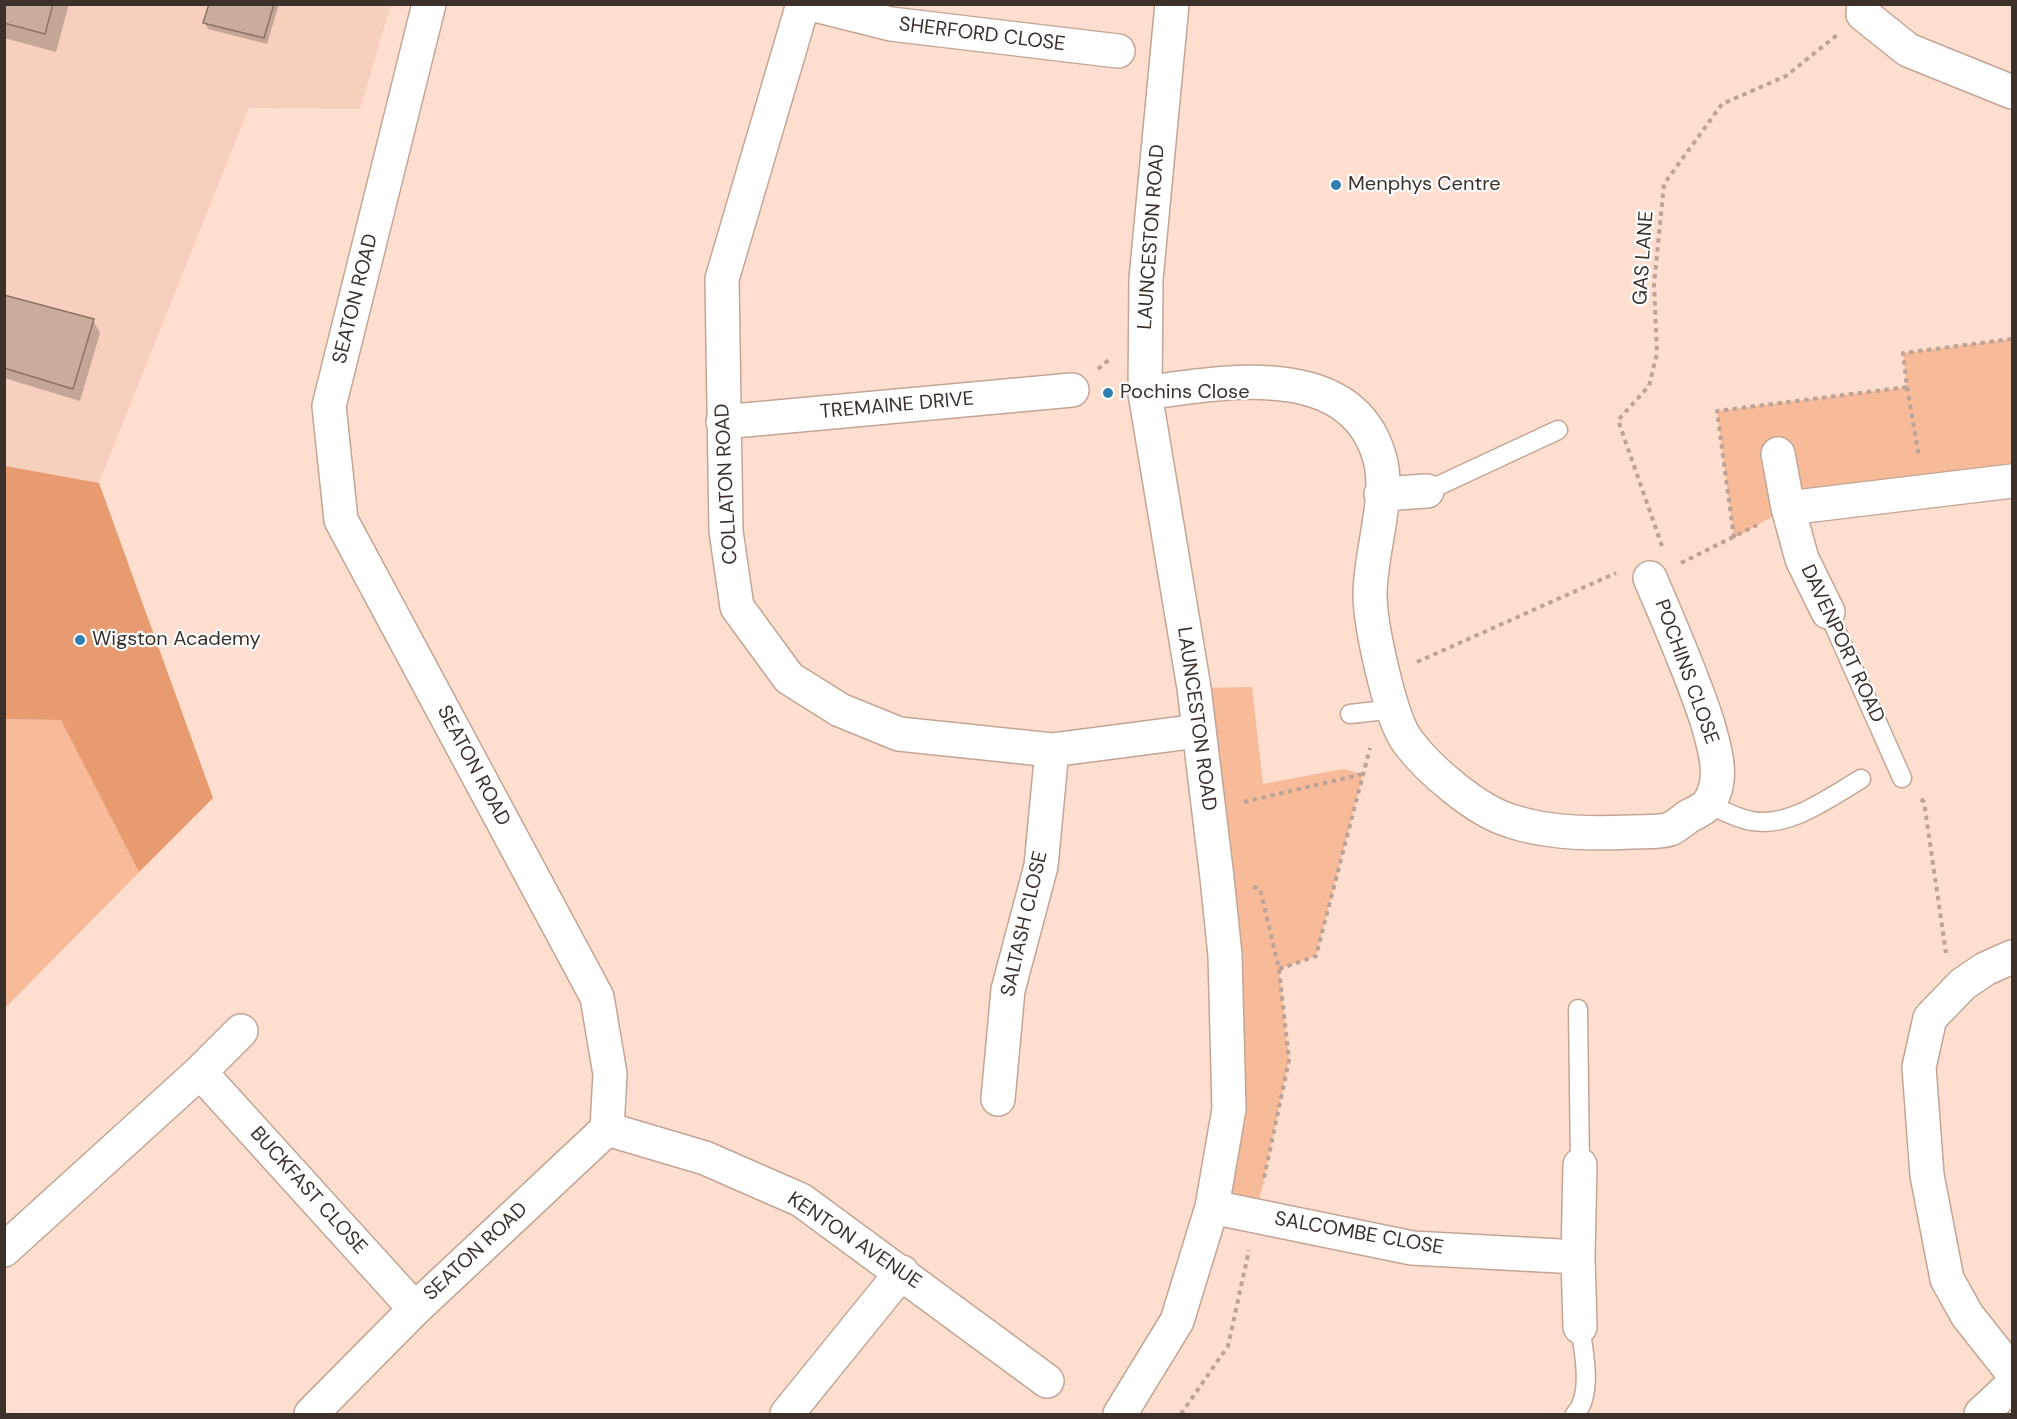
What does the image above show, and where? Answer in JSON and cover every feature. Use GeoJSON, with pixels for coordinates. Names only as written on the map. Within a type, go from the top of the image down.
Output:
{"type":"FeatureCollection","features":[{"type":"Feature","properties":{"kind":"street","name":"SEATON ROAD"},"geometry":{"type":"LineString","coordinates":[[311,1414],[415,1309],[607,1130],[610,1074],[597,997],[341,520],[329,406],[429,4]]}},
{"type":"Feature","properties":{"kind":"street","name":"COLLATON ROAD"},"geometry":{"type":"LineString","coordinates":[[803,4],[722,279],[726,531],[737,607],[789,678],[840,710],[899,734],[1052,750],[1198,731]]}},
{"type":"Feature","properties":{"kind":"street","name":"SHERFORD CLOSE"},"geometry":{"type":"LineString","coordinates":[[811,4],[891,24],[1118,51]]}},
{"type":"Feature","properties":{"kind":"street","name":"LAUNCESTON ROAD"},"geometry":{"type":"LineString","coordinates":[[1120,1414],[1177,1321],[1212,1207],[1229,1109],[1225,955],[1194,688],[1145,393],[1146,279],[1172,4]]}},
{"type":"Feature","properties":{"kind":"street"},"geometry":{"type":"LineString","coordinates":[[1864,9],[1908,50],[2013,92]]}},
{"type":"Feature","properties":{"kind":"street"},"geometry":{"type":"LineString","coordinates":[[1145,393],[1226,382],[1282,384],[1319,392],[1348,408],[1369,434],[1381,464],[1381,494],[1370,594],[1384,677],[1406,741],[1462,796],[1510,821],[1557,829],[1589,831],[1670,829],[1708,804]]}},
{"type":"Feature","properties":{"kind":"street","name":"TREMAINE DRIVE"},"geometry":{"type":"LineString","coordinates":[[723,422],[1072,390]]}},
{"type":"Feature","properties":{"kind":"street","name":"DAVENPORT ROAD"},"geometry":{"type":"LineString","coordinates":[[1778,454],[1788,508],[1802,559],[1828,612]]}},
{"type":"Feature","properties":{"kind":"street"},"geometry":{"type":"LineString","coordinates":[[1788,508],[2013,481]]}},
{"type":"Feature","properties":{"kind":"street"},"geometry":{"type":"LineString","coordinates":[[1381,494],[1427,490]]}},
{"type":"Feature","properties":{"kind":"street","name":"POCHINS CLOSE"},"geometry":{"type":"LineString","coordinates":[[1637,574],[1698,693],[1715,747],[1718,777],[1708,804]]}},
{"type":"Feature","properties":{"kind":"street","name":"SALTASH CLOSE"},"geometry":{"type":"LineString","coordinates":[[998,1098],[1008,990],[1041,866],[1052,750]]}},
{"type":"Feature","properties":{"kind":"street"},"geometry":{"type":"LineString","coordinates":[[2013,957],[1985,969],[1963,984],[1930,1018],[1919,1067],[1926,1175],[1947,1279],[1967,1314],[2013,1372]]}},
{"type":"Feature","properties":{"kind":"street"},"geometry":{"type":"LineString","coordinates":[[4,1250],[200,1072],[241,1030]]}},
{"type":"Feature","properties":{"kind":"street","name":"BUCKFAST CLOSE"},"geometry":{"type":"LineString","coordinates":[[200,1072],[415,1309]]}},
{"type":"Feature","properties":{"kind":"street","name":"KENTON AVENUE"},"geometry":{"type":"LineString","coordinates":[[607,1130],[705,1158],[801,1200],[902,1272],[1047,1381]]}},
{"type":"Feature","properties":{"kind":"street"},"geometry":{"type":"LineString","coordinates":[[1580,1165],[1578,1257],[1580,1327]]}},
{"type":"Feature","properties":{"kind":"street","name":"SALCOMBE CLOSE"},"geometry":{"type":"LineString","coordinates":[[1212,1207],[1412,1248],[1578,1257]]}},
{"type":"Feature","properties":{"kind":"street"},"geometry":{"type":"LineString","coordinates":[[787,1414],[902,1272]]}},
{"type":"Feature","properties":{"kind":"street"},"geometry":{"type":"LineString","coordinates":[[1981,1414],[2013,1385]]}},
{"type":"Feature","properties":{"kind":"lane"},"geometry":{"type":"LineString","coordinates":[[1427,490],[1558,430]]}},
{"type":"Feature","properties":{"kind":"lane","name":"DAVENPORT ROAD"},"geometry":{"type":"LineString","coordinates":[[1828,612],[1902,778]]}},
{"type":"Feature","properties":{"kind":"lane"},"geometry":{"type":"LineString","coordinates":[[1350,714],[1394,709]]}},
{"type":"Feature","properties":{"kind":"lane"},"geometry":{"type":"LineString","coordinates":[[1708,804],[1752,821],[1777,821],[1801,813],[1861,779]]}},
{"type":"Feature","properties":{"kind":"lane"},"geometry":{"type":"LineString","coordinates":[[1578,1009],[1580,1165]]}},
{"type":"Feature","properties":{"kind":"lane"},"geometry":{"type":"LineString","coordinates":[[1575,1414],[1584,1401],[1584,1352],[1580,1327]]}},
{"type":"Feature","properties":{"kind":"path","name":"GAS LANE"},"geometry":{"type":"LineString","coordinates":[[1637,574],[1664,551],[1618,420],[1649,386],[1657,353],[1654,285],[1664,184],[1722,104],[1786,75],[1864,9]]}},
{"type":"Feature","properties":{"kind":"path"},"geometry":{"type":"LineString","coordinates":[[1924,492],[1903,353],[2013,339]]}},
{"type":"Feature","properties":{"kind":"path"},"geometry":{"type":"LineString","coordinates":[[1734,538],[1717,411],[1907,387]]}},
{"type":"Feature","properties":{"kind":"path"},"geometry":{"type":"LineString","coordinates":[[1384,677],[1637,574],[1734,538],[1788,508]]}},
{"type":"Feature","properties":{"kind":"path"},"geometry":{"type":"LineString","coordinates":[[1279,969],[1316,956],[1370,745],[1406,741]]}},
{"type":"Feature","properties":{"kind":"path"},"geometry":{"type":"LineString","coordinates":[[1208,810],[1363,774]]}},
{"type":"Feature","properties":{"kind":"path"},"geometry":{"type":"LineString","coordinates":[[1902,778],[1924,802],[1944,949],[1963,984]]}},
{"type":"Feature","properties":{"kind":"shaded area","name":"Wigston Academy"},"geometry":{"type":"Polygon","coordinates":[[[5,5],[391,5],[360,109],[249,108],[99,483],[213,798],[5,1008],[5,5]]]}},
{"type":"Feature","properties":{"kind":"shaded area"},"geometry":{"type":"Polygon","coordinates":[[[2012,339],[2012,481],[1788,508],[1734,538],[1717,411],[1907,387],[1903,353],[2012,339]]]}},
{"type":"Feature","properties":{"kind":"shaded area"},"geometry":{"type":"Polygon","coordinates":[[[5,466],[99,483],[213,798],[139,872],[61,720],[5,719],[5,466]]]}},
{"type":"Feature","properties":{"kind":"shaded area"},"geometry":{"type":"Polygon","coordinates":[[[1252,687],[1263,784],[1343,769],[1363,774],[1316,956],[1279,969],[1289,1060],[1256,1216],[1212,1207],[1229,1109],[1194,688],[1252,687]]]}},
{"type":"Feature","properties":{"kind":"shaded area"},"geometry":{"type":"Polygon","coordinates":[[[5,719],[61,720],[139,872],[5,1008],[5,719]]]}},
{"type":"Feature","properties":{"kind":"building"},"geometry":{"type":"Polygon","coordinates":[[[4,4],[53,4],[45,34],[4,23],[4,4]]]}},
{"type":"Feature","properties":{"kind":"building"},"geometry":{"type":"Polygon","coordinates":[[[209,4],[274,4],[264,38],[203,23],[209,4]]]}},
{"type":"Feature","properties":{"kind":"building"},"geometry":{"type":"Polygon","coordinates":[[[4,295],[94,319],[73,389],[4,368],[4,295]]]}},
{"type":"Feature","properties":{"kind":"place","name":"Menphys Centre"},"geometry":{"type":"Point","coordinates":[1336,185]}},
{"type":"Feature","properties":{"kind":"place","name":"Pochins Close"},"geometry":{"type":"Point","coordinates":[1108,393]}},
{"type":"Feature","properties":{"kind":"place","name":"Wigston Academy"},"geometry":{"type":"Point","coordinates":[80,640]}}]}
